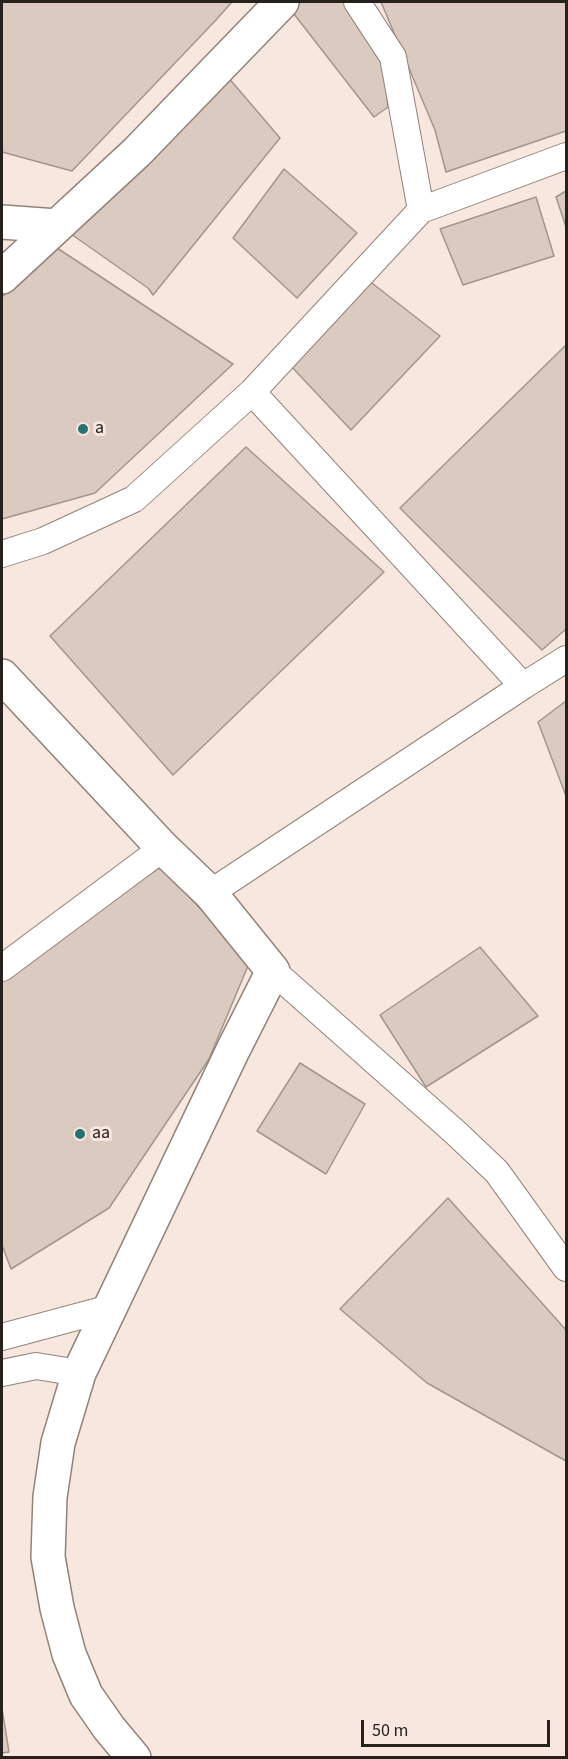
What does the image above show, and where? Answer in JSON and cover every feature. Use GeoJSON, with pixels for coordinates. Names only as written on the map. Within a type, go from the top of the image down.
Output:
{"type":"FeatureCollection","features":[{"type":"Feature","properties":{"kind":"street"},"geometry":{"type":"LineString","coordinates":[[2,277],[137,152],[282,2]]}},
{"type":"Feature","properties":{"kind":"street"},"geometry":{"type":"LineString","coordinates":[[357,2],[393,57],[421,210]]}},
{"type":"Feature","properties":{"kind":"street"},"geometry":{"type":"LineString","coordinates":[[2,554],[43,541],[134,499],[252,392],[421,210],[567,156]]}},
{"type":"Feature","properties":{"kind":"street"},"geometry":{"type":"LineString","coordinates":[[2,222],[57,226]]}},
{"type":"Feature","properties":{"kind":"street"},"geometry":{"type":"LineString","coordinates":[[252,392],[523,686]]}},
{"type":"Feature","properties":{"kind":"street"},"geometry":{"type":"LineString","coordinates":[[210,893],[567,659]]}},
{"type":"Feature","properties":{"kind":"street"},"geometry":{"type":"LineString","coordinates":[[2,676],[163,848],[210,893],[273,971],[456,1133],[496,1172],[567,1268]]}},
{"type":"Feature","properties":{"kind":"street"},"geometry":{"type":"LineString","coordinates":[[2,968],[163,848]]}},
{"type":"Feature","properties":{"kind":"street"},"geometry":{"type":"LineString","coordinates":[[134,1758],[86,1695],[66,1642],[57,1608],[48,1557],[50,1497],[58,1443],[79,1373],[273,971]]}},
{"type":"Feature","properties":{"kind":"street"},"geometry":{"type":"LineString","coordinates":[[2,1337],[110,1308]]}},
{"type":"Feature","properties":{"kind":"street"},"geometry":{"type":"LineString","coordinates":[[2,1373],[36,1366],[79,1373]]}},
{"type":"Feature","properties":{"kind":"building"},"geometry":{"type":"Polygon","coordinates":[[[2,2],[232,2],[72,171],[2,152],[2,2]]]}},
{"type":"Feature","properties":{"kind":"building"},"geometry":{"type":"Polygon","coordinates":[[[290,2],[347,2],[383,53],[388,107],[374,117],[287,5],[290,2]]]}},
{"type":"Feature","properties":{"kind":"building"},"geometry":{"type":"Polygon","coordinates":[[[381,2],[566,2],[566,131],[446,172],[435,130],[381,2]]]}},
{"type":"Feature","properties":{"kind":"building"},"geometry":{"type":"Polygon","coordinates":[[[227,76],[280,138],[153,295],[148,288],[71,234],[227,76]]]}},
{"type":"Feature","properties":{"kind":"building"},"geometry":{"type":"Polygon","coordinates":[[[284,169],[357,233],[297,298],[233,238],[284,169]]]}},
{"type":"Feature","properties":{"kind":"building"},"geometry":{"type":"Polygon","coordinates":[[[566,191],[566,227],[556,197],[566,191]]]}},
{"type":"Feature","properties":{"kind":"building"},"geometry":{"type":"Polygon","coordinates":[[[536,197],[554,256],[463,285],[440,229],[536,197]]]}},
{"type":"Feature","properties":{"kind":"building","name":"a"},"geometry":{"type":"Polygon","coordinates":[[[51,244],[233,364],[95,493],[2,519],[2,297],[51,244]]]}},
{"type":"Feature","properties":{"kind":"building"},"geometry":{"type":"Polygon","coordinates":[[[368,280],[440,336],[351,430],[290,365],[368,280]]]}},
{"type":"Feature","properties":{"kind":"building"},"geometry":{"type":"Polygon","coordinates":[[[566,345],[566,629],[542,650],[400,508],[566,345]]]}},
{"type":"Feature","properties":{"kind":"building"},"geometry":{"type":"Polygon","coordinates":[[[246,447],[384,572],[173,775],[50,636],[246,447]]]}},
{"type":"Feature","properties":{"kind":"building"},"geometry":{"type":"Polygon","coordinates":[[[566,701],[566,796],[538,722],[566,701]]]}},
{"type":"Feature","properties":{"kind":"building","name":"aa"},"geometry":{"type":"Polygon","coordinates":[[[161,867],[250,961],[209,1059],[109,1208],[11,1269],[2,1245],[2,974],[161,867]]]}},
{"type":"Feature","properties":{"kind":"building"},"geometry":{"type":"Polygon","coordinates":[[[480,947],[538,1016],[426,1087],[380,1015],[480,947]]]}},
{"type":"Feature","properties":{"kind":"building"},"geometry":{"type":"Polygon","coordinates":[[[300,1063],[365,1104],[326,1174],[257,1131],[300,1063]]]}},
{"type":"Feature","properties":{"kind":"building"},"geometry":{"type":"Polygon","coordinates":[[[448,1198],[566,1330],[566,1461],[427,1383],[340,1309],[448,1198]]]}},
{"type":"Feature","properties":{"kind":"building"},"geometry":{"type":"Polygon","coordinates":[[[2,1708],[9,1752],[2,1753],[2,1708]]]}},
{"type":"Feature","properties":{"kind":"place","name":"a"},"geometry":{"type":"Point","coordinates":[83,429]}},
{"type":"Feature","properties":{"kind":"place","name":"aa"},"geometry":{"type":"Point","coordinates":[80,1134]}}]}
